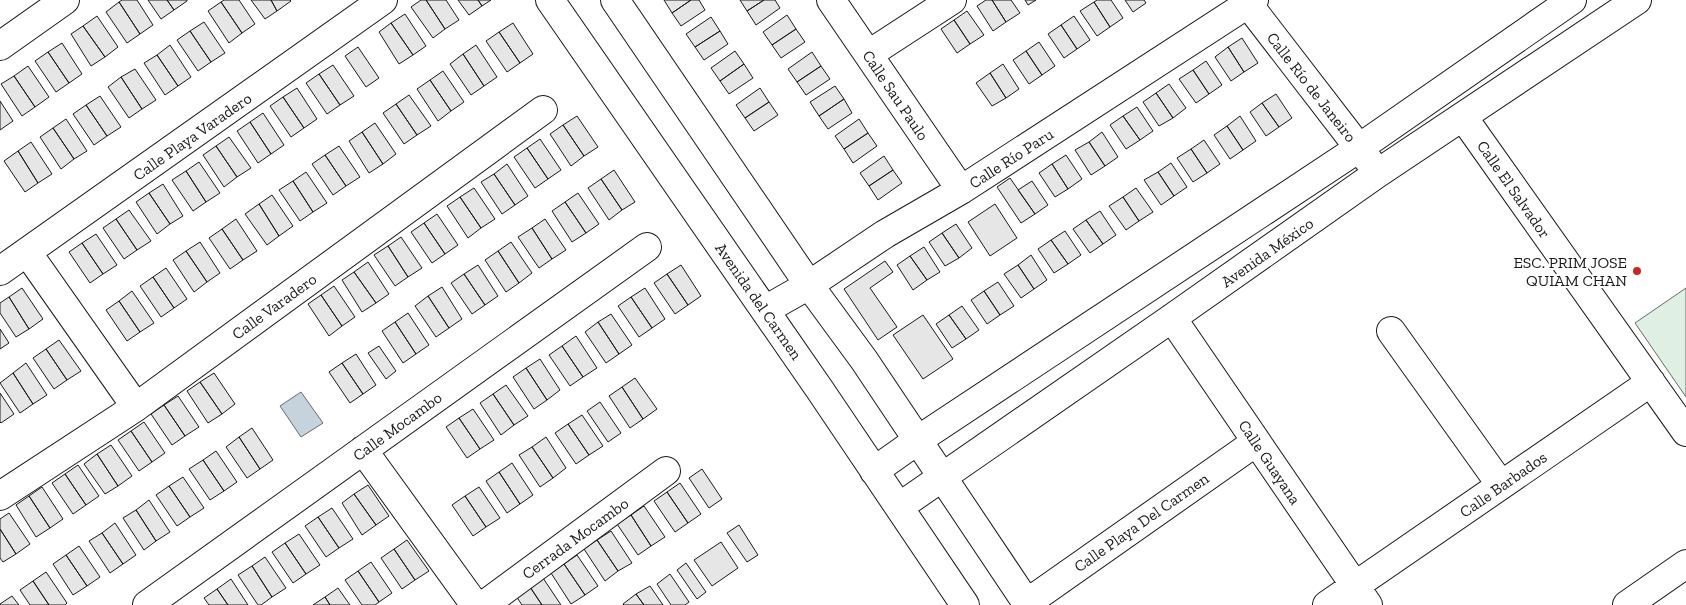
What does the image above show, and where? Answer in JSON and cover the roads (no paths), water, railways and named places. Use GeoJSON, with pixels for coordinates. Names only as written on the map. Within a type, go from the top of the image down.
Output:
{"type":"FeatureCollection","features":[{"type":"Feature","properties":{"kind":"street"},"geometry":{"type":"LineString","coordinates":[[0,46],[65,0]]}},
{"type":"Feature","properties":{"kind":"street","name":"Calle Playa Varadero"},"geometry":{"type":"LineString","coordinates":[[0,271],[383,0]]}},
{"type":"Feature","properties":{"kind":"street","name":"Avenida del Carmen"},"geometry":{"type":"LineString","coordinates":[[550,0],[765,310],[965,605]]}},
{"type":"Feature","properties":{"kind":"street"},"geometry":{"type":"LineString","coordinates":[[615,0],[809,285],[864,360],[1028,604]]}},
{"type":"Feature","properties":{"kind":"street","name":"Calle Sau Paulo"},"geometry":{"type":"LineString","coordinates":[[831,0],[960,190]]}},
{"type":"Feature","properties":{"kind":"street"},"geometry":{"type":"LineString","coordinates":[[869,54],[952,0]]}},
{"type":"Feature","properties":{"kind":"street"},"geometry":{"type":"LineString","coordinates":[[874,470],[1359,148],[1572,0]]}},
{"type":"Feature","properties":{"kind":"street","name":"Avenida México"},"geometry":{"type":"LineString","coordinates":[[899,507],[1378,173],[1637,0]]}},
{"type":"Feature","properties":{"kind":"street","name":"Calle Río Paru"},"geometry":{"type":"LineString","coordinates":[[765,310],[809,285],[885,234],[960,190],[1249,1]]}},
{"type":"Feature","properties":{"kind":"street","name":"Calle Río de Janeiro"},"geometry":{"type":"LineString","coordinates":[[1249,1],[1378,173]]}},
{"type":"Feature","properties":{"kind":"street","name":"Calle Varadero"},"geometry":{"type":"LineString","coordinates":[[0,496],[136,406],[543,110]]}},
{"type":"Feature","properties":{"kind":"street","name":"Calle El Salvador"},"geometry":{"type":"LineString","coordinates":[[1463,117],[1686,432]]}},
{"type":"Feature","properties":{"kind":"street","name":"Calle Mocambo"},"geometry":{"type":"LineString","coordinates":[[147,605],[647,247]]}},
{"type":"Feature","properties":{"kind":"street"},"geometry":{"type":"LineString","coordinates":[[27,252],[136,406]]}},
{"type":"Feature","properties":{"kind":"street","name":"Calle Guayana"},"geometry":{"type":"LineString","coordinates":[[1172,318],[1362,595]]}},
{"type":"Feature","properties":{"kind":"street"},"geometry":{"type":"LineString","coordinates":[[1392,331],[1501,485]]}},
{"type":"Feature","properties":{"kind":"street","name":"Calle Barbados"},"geometry":{"type":"LineString","coordinates":[[1327,605],[1362,595],[1501,485],[1650,382]]}},
{"type":"Feature","properties":{"kind":"street","name":"Calle Playa Del Carmen"},"geometry":{"type":"LineString","coordinates":[[1028,604],[1256,442]]}},
{"type":"Feature","properties":{"kind":"street"},"geometry":{"type":"LineString","coordinates":[[363,450],[475,605]]}},
{"type":"Feature","properties":{"kind":"street","name":"Cerrada Mocambo"},"geometry":{"type":"LineString","coordinates":[[484,605],[666,470]]}},
{"type":"Feature","properties":{"kind":"street"},"geometry":{"type":"LineString","coordinates":[[1626,605],[1686,564]]}},
{"type":"Feature","properties":{"kind":"place","name":"ESC. PRIM JOSE QUIAM CHAN"},"geometry":{"type":"Point","coordinates":[1637,271]}}]}
